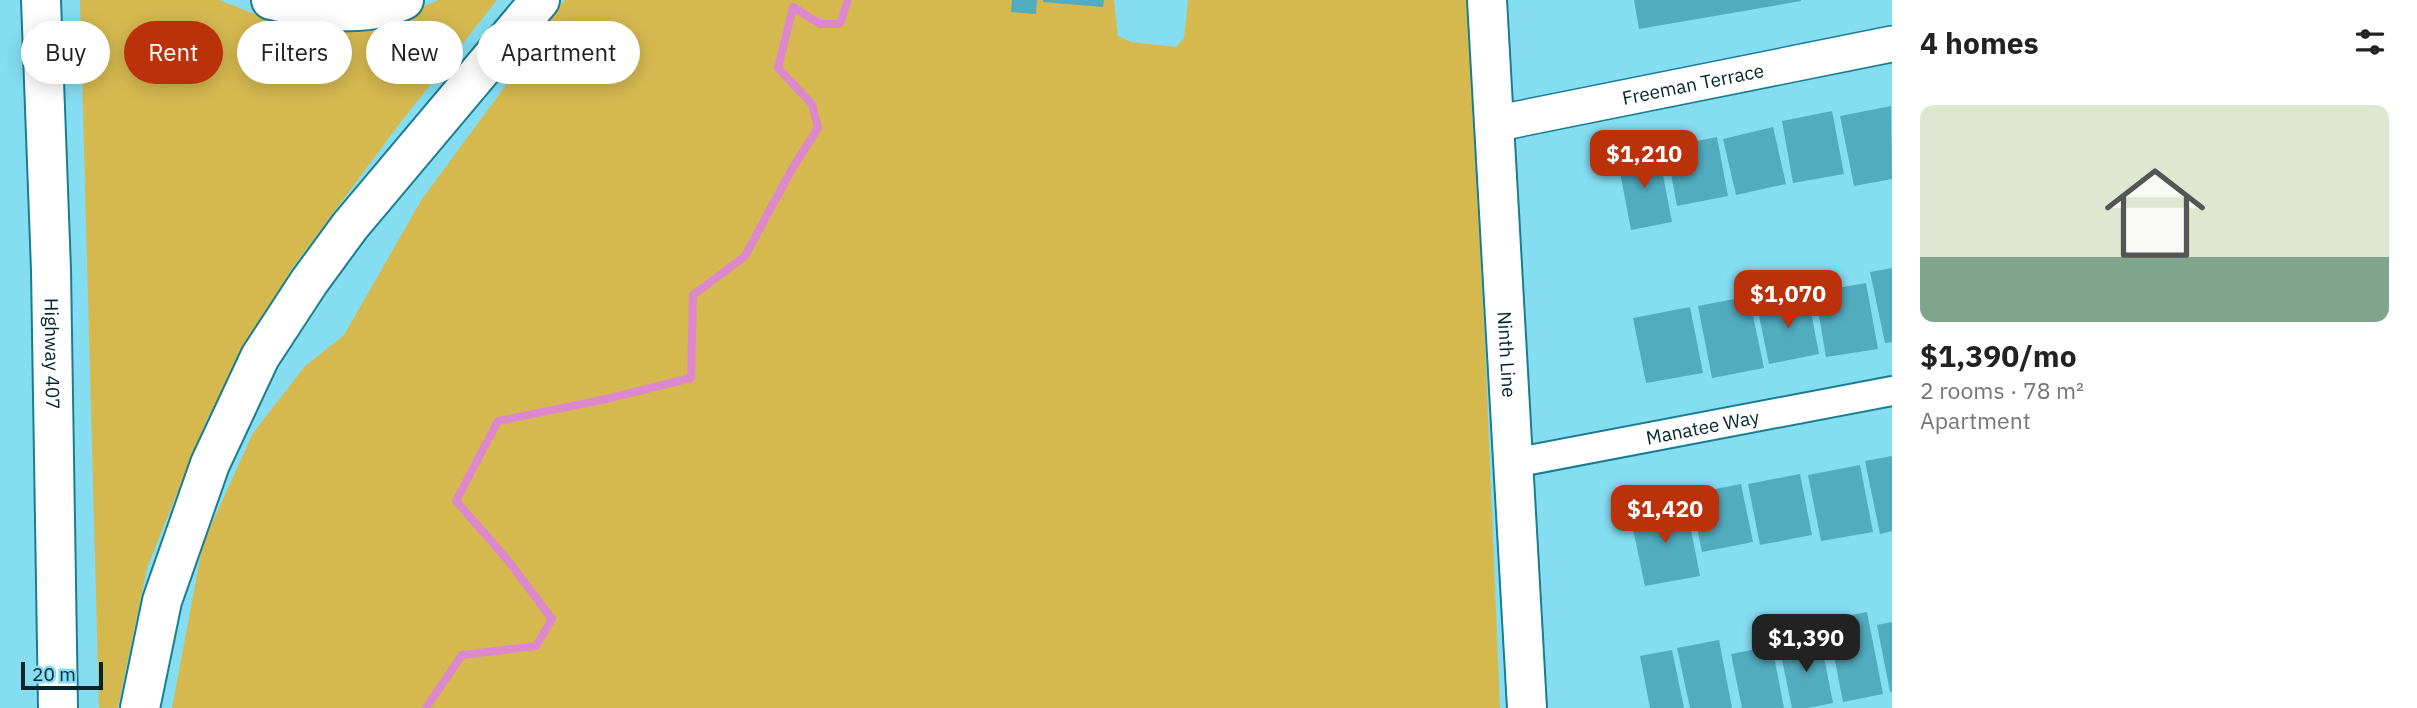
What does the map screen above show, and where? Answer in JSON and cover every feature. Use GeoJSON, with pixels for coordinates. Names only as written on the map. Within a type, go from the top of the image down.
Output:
{"type":"FeatureCollection","features":[{"type":"Feature","properties":{"kind":"main road","name":"Highway 407"},"geometry":{"type":"LineString","coordinates":[[41,0],[51,270],[58,708]]}},
{"type":"Feature","properties":{"kind":"main road"},"geometry":{"type":"LineString","coordinates":[[271,0],[349,13],[390,7],[404,0]]}},
{"type":"Feature","properties":{"kind":"main road"},"geometry":{"type":"LineString","coordinates":[[140,708],[162,601],[210,464],[260,357],[350,226],[540,0]]}},
{"type":"Feature","properties":{"kind":"main road","name":"Ninth Line"},"geometry":{"type":"LineString","coordinates":[[1487,0],[1527,708]]}},
{"type":"Feature","properties":{"kind":"street","name":"Freeman Terrace"},"geometry":{"type":"LineString","coordinates":[[1494,124],[1892,44]]}},
{"type":"Feature","properties":{"kind":"street","name":"Manatee Way"},"geometry":{"type":"LineString","coordinates":[[1514,463],[1892,391]]}},
{"type":"Feature","properties":{"kind":"shaded area"},"geometry":{"type":"Polygon","coordinates":[[[80,0],[219,0],[273,21],[237,21],[237,84],[352,84],[352,26],[366,24],[366,84],[431,84],[291,270],[207,419],[147,568],[118,708],[99,708],[82,84],[110,84],[110,21],[81,21],[80,0]]]}},
{"type":"Feature","properties":{"kind":"shaded area"},"geometry":{"type":"Polygon","coordinates":[[[439,0],[497,0],[480,21],[477,21],[477,25],[463,43],[463,21],[383,21],[439,0]]]}},
{"type":"Feature","properties":{"kind":"shaded area"},"geometry":{"type":"Polygon","coordinates":[[[565,0],[1114,0],[1118,36],[1131,42],[1176,47],[1184,38],[1188,0],[1467,0],[1500,708],[172,708],[203,543],[253,433],[305,366],[344,335],[422,199],[507,84],[640,84],[640,21],[546,21],[565,0]]]}},
{"type":"Feature","properties":{"kind":"building"},"geometry":{"type":"Polygon","coordinates":[[[1012,0],[1037,0],[1036,14],[1011,12],[1012,0]]]}},
{"type":"Feature","properties":{"kind":"building"},"geometry":{"type":"Polygon","coordinates":[[[1043,0],[1104,0],[1103,7],[1043,0]]]}},
{"type":"Feature","properties":{"kind":"building"},"geometry":{"type":"Polygon","coordinates":[[[1634,0],[1801,0],[1801,1],[1639,29],[1634,0]]]}},
{"type":"Feature","properties":{"kind":"building"},"geometry":{"type":"Polygon","coordinates":[[[1891,106],[1892,179],[1854,186],[1840,116],[1891,106]]]}},
{"type":"Feature","properties":{"kind":"building"},"geometry":{"type":"Polygon","coordinates":[[[1832,111],[1844,174],[1793,183],[1782,121],[1832,111]]]}},
{"type":"Feature","properties":{"kind":"building"},"geometry":{"type":"Polygon","coordinates":[[[1773,127],[1786,184],[1736,195],[1723,139],[1773,127]]]}},
{"type":"Feature","properties":{"kind":"building"},"geometry":{"type":"Polygon","coordinates":[[[1717,137],[1728,196],[1677,206],[1666,147],[1717,137]]]}},
{"type":"Feature","properties":{"kind":"building"},"geometry":{"type":"Polygon","coordinates":[[[1658,149],[1672,222],[1631,230],[1617,157],[1658,149]]]}},
{"type":"Feature","properties":{"kind":"building"},"geometry":{"type":"Polygon","coordinates":[[[1892,268],[1892,342],[1885,343],[1870,272],[1892,268]]]}},
{"type":"Feature","properties":{"kind":"building"},"geometry":{"type":"Polygon","coordinates":[[[1866,283],[1878,349],[1826,357],[1815,292],[1866,283]]]}},
{"type":"Feature","properties":{"kind":"building"},"geometry":{"type":"Polygon","coordinates":[[[1749,296],[1764,368],[1712,378],[1698,306],[1749,296]]]}},
{"type":"Feature","properties":{"kind":"building"},"geometry":{"type":"Polygon","coordinates":[[[1808,296],[1819,354],[1769,364],[1757,306],[1808,296]]]}},
{"type":"Feature","properties":{"kind":"building"},"geometry":{"type":"Polygon","coordinates":[[[1690,307],[1703,373],[1646,383],[1633,318],[1690,307]]]}},
{"type":"Feature","properties":{"kind":"building"},"geometry":{"type":"Polygon","coordinates":[[[1892,456],[1892,531],[1880,534],[1865,461],[1892,456]]]}},
{"type":"Feature","properties":{"kind":"building"},"geometry":{"type":"Polygon","coordinates":[[[1860,465],[1873,532],[1821,541],[1808,475],[1860,465]]]}},
{"type":"Feature","properties":{"kind":"building"},"geometry":{"type":"Polygon","coordinates":[[[1800,474],[1812,535],[1760,545],[1748,484],[1800,474]]]}},
{"type":"Feature","properties":{"kind":"building"},"geometry":{"type":"Polygon","coordinates":[[[1741,484],[1753,542],[1702,552],[1690,494],[1741,484]]]}},
{"type":"Feature","properties":{"kind":"building"},"geometry":{"type":"Polygon","coordinates":[[[1686,504],[1700,576],[1645,586],[1630,515],[1686,504]]]}},
{"type":"Feature","properties":{"kind":"building"},"geometry":{"type":"Polygon","coordinates":[[[1867,612],[1883,694],[1843,702],[1827,620],[1867,612]]]}},
{"type":"Feature","properties":{"kind":"building"},"geometry":{"type":"Polygon","coordinates":[[[1892,622],[1892,692],[1890,692],[1877,625],[1892,622]]]}},
{"type":"Feature","properties":{"kind":"building"},"geometry":{"type":"Polygon","coordinates":[[[1820,637],[1833,703],[1792,708],[1779,645],[1820,637]]]}},
{"type":"Feature","properties":{"kind":"building"},"geometry":{"type":"Polygon","coordinates":[[[1719,640],[1732,708],[1690,708],[1677,648],[1719,640]]]}},
{"type":"Feature","properties":{"kind":"building"},"geometry":{"type":"Polygon","coordinates":[[[1772,646],[1784,708],[1742,708],[1731,654],[1772,646]]]}},
{"type":"Feature","properties":{"kind":"building"},"geometry":{"type":"Polygon","coordinates":[[[1672,650],[1684,708],[1650,708],[1640,656],[1672,650]]]}},
{"type":"Feature","properties":{"kind":"waterway"},"geometry":{"type":"LineString","coordinates":[[426,708],[462,655],[536,646],[552,619],[506,558],[456,501],[498,421],[691,378],[693,295],[745,256],[792,169],[818,128],[812,104],[778,68],[793,7],[820,24],[840,24],[848,0]]}}]}
